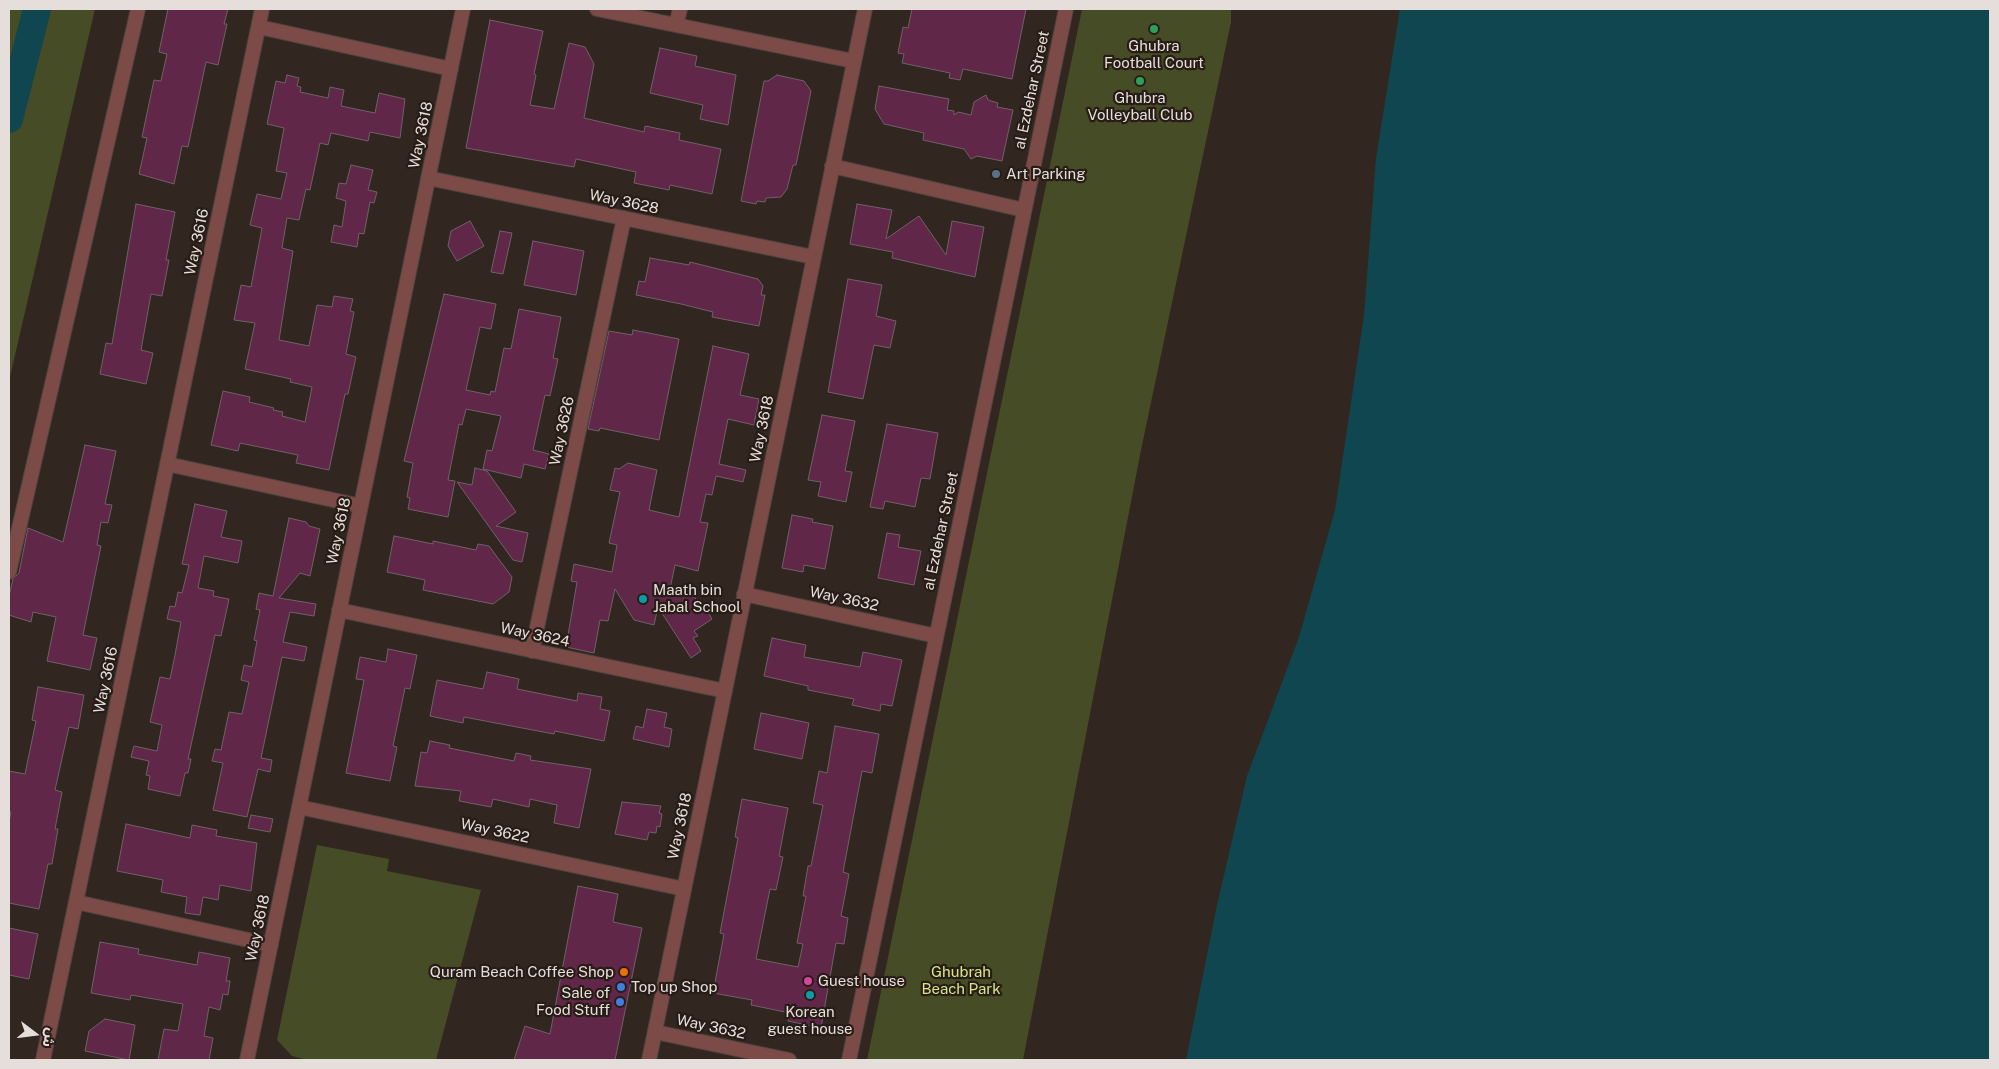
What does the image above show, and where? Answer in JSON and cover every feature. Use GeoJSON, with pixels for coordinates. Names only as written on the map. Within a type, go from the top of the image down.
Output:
{"type":"FeatureCollection","features":[{"type":"Feature","properties":{"kind":"street"},"geometry":{"type":"LineString","coordinates":[[9,572],[138,9]]}},
{"type":"Feature","properties":{"kind":"street","name":"Way 3616"},"geometry":{"type":"LineString","coordinates":[[43,1060],[262,9]]}},
{"type":"Feature","properties":{"kind":"street","name":"Way 3618"},"geometry":{"type":"LineString","coordinates":[[247,1060],[463,9]]}},
{"type":"Feature","properties":{"kind":"street"},"geometry":{"type":"LineString","coordinates":[[597,9],[853,61],[865,9]]}},
{"type":"Feature","properties":{"kind":"street"},"geometry":{"type":"LineString","coordinates":[[676,25],[680,9]]}},
{"type":"Feature","properties":{"kind":"street","name":"al Ezdehar Street"},"geometry":{"type":"LineString","coordinates":[[849,1060],[1066,9]]}},
{"type":"Feature","properties":{"kind":"street"},"geometry":{"type":"LineString","coordinates":[[259,27],[451,69]]}},
{"type":"Feature","properties":{"kind":"street","name":"Way 3618"},"geometry":{"type":"LineString","coordinates":[[649,1060],[853,61]]}},
{"type":"Feature","properties":{"kind":"street"},"geometry":{"type":"LineString","coordinates":[[832,166],[1024,210]]}},
{"type":"Feature","properties":{"kind":"street","name":"Way 3628"},"geometry":{"type":"LineString","coordinates":[[428,178],[813,257]]}},
{"type":"Feature","properties":{"kind":"street","name":"Way 3626"},"geometry":{"type":"LineString","coordinates":[[532,651],[624,218]]}},
{"type":"Feature","properties":{"kind":"street"},"geometry":{"type":"LineString","coordinates":[[167,464],[361,506]]}},
{"type":"Feature","properties":{"kind":"street","name":"Way 3632"},"geometry":{"type":"LineString","coordinates":[[744,594],[936,636]]}},
{"type":"Feature","properties":{"kind":"street","name":"Way 3624"},"geometry":{"type":"LineString","coordinates":[[340,610],[724,691]]}},
{"type":"Feature","properties":{"kind":"street","name":"Way 3622"},"geometry":{"type":"LineString","coordinates":[[299,807],[684,889]]}},
{"type":"Feature","properties":{"kind":"street"},"geometry":{"type":"LineString","coordinates":[[76,902],[271,945]]}},
{"type":"Feature","properties":{"kind":"street","name":"Way 3632"},"geometry":{"type":"LineString","coordinates":[[655,1032],[789,1060]]}},
{"type":"Feature","properties":{"kind":"green space"},"geometry":{"type":"Polygon","coordinates":[[[9,9],[95,9],[9,381],[9,9]]]}},
{"type":"Feature","properties":{"kind":"green space","name":"Ghubrah Beach Park"},"geometry":{"type":"Polygon","coordinates":[[[1082,9],[1231,9],[1231,22],[1141,450],[1023,1060],[867,1060],[1082,9]]]}},
{"type":"Feature","properties":{"kind":"green space"},"geometry":{"type":"Polygon","coordinates":[[[317,845],[389,859],[387,871],[481,890],[436,1060],[307,1060],[292,1056],[277,1040],[317,845]]]}},
{"type":"Feature","properties":{"kind":"water"},"geometry":{"type":"Polygon","coordinates":[[[1400,9],[1990,9],[1990,1060],[1186,1060],[1217,905],[1247,776],[1299,637],[1335,510],[1364,315],[1376,158],[1400,9]]]}},
{"type":"Feature","properties":{"kind":"building"},"geometry":{"type":"Polygon","coordinates":[[[168,9],[228,9],[224,24],[227,24],[218,65],[206,62],[188,147],[182,146],[174,184],[139,174],[147,138],[142,137],[154,80],[161,81],[167,54],[159,52],[168,9]]]}},
{"type":"Feature","properties":{"kind":"building"},"geometry":{"type":"Polygon","coordinates":[[[912,9],[1026,9],[1012,79],[963,69],[960,80],[949,78],[950,73],[902,63],[904,54],[898,53],[903,27],[908,28],[912,9]]]}},
{"type":"Feature","properties":{"kind":"building"},"geometry":{"type":"Polygon","coordinates":[[[490,20],[543,31],[530,105],[554,109],[569,43],[585,47],[594,64],[584,118],[644,132],[645,126],[680,133],[679,140],[721,149],[712,194],[670,185],[669,190],[634,183],[636,172],[576,159],[574,167],[466,148],[490,20]]]}},
{"type":"Feature","properties":{"kind":"building"},"geometry":{"type":"Polygon","coordinates":[[[660,48],[697,56],[695,66],[736,75],[728,125],[700,119],[703,105],[650,93],[660,48]]]}},
{"type":"Feature","properties":{"kind":"building"},"geometry":{"type":"Polygon","coordinates":[[[287,75],[299,78],[297,86],[301,87],[300,92],[328,98],[330,87],[344,90],[341,106],[375,113],[379,93],[405,99],[400,138],[370,132],[368,141],[331,133],[328,145],[320,143],[310,190],[306,189],[299,220],[287,218],[282,248],[293,251],[279,340],[309,346],[317,305],[332,307],[334,296],[353,299],[350,311],[354,312],[346,354],[356,357],[348,394],[345,394],[329,470],[296,463],[298,455],[240,443],[238,451],[211,445],[223,391],[250,397],[249,402],[274,408],[273,410],[283,412],[282,416],[305,422],[312,387],[290,382],[291,379],[245,369],[255,323],[234,320],[241,285],[251,287],[262,228],[250,225],[257,194],[281,199],[287,173],[276,171],[284,128],[267,124],[276,81],[285,83],[287,75]]]}},
{"type":"Feature","properties":{"kind":"building"},"geometry":{"type":"Polygon","coordinates":[[[777,75],[804,81],[811,91],[796,165],[793,165],[787,189],[781,197],[766,198],[765,202],[757,201],[756,204],[741,201],[764,81],[768,81],[777,75]]]}},
{"type":"Feature","properties":{"kind":"building"},"geometry":{"type":"Polygon","coordinates":[[[879,86],[949,99],[947,110],[954,111],[954,115],[958,112],[971,115],[974,102],[986,95],[988,100],[998,103],[997,107],[1013,110],[1002,161],[977,156],[971,159],[964,149],[923,140],[924,133],[884,124],[875,109],[879,86]]]}},
{"type":"Feature","properties":{"kind":"building"},"geometry":{"type":"Polygon","coordinates":[[[351,165],[373,170],[368,190],[377,192],[374,203],[370,202],[364,234],[359,233],[357,247],[331,242],[334,225],[342,227],[346,201],[336,198],[339,183],[346,184],[351,165]]]}},
{"type":"Feature","properties":{"kind":"building"},"geometry":{"type":"Polygon","coordinates":[[[136,204],[175,212],[166,260],[169,260],[162,296],[151,294],[141,350],[153,353],[146,384],[100,374],[106,343],[112,344],[136,204]]]}},
{"type":"Feature","properties":{"kind":"building"},"geometry":{"type":"Polygon","coordinates":[[[857,204],[892,210],[886,239],[919,216],[946,255],[952,221],[984,227],[975,277],[892,258],[893,252],[850,244],[857,204]]]}},
{"type":"Feature","properties":{"kind":"building"},"geometry":{"type":"Polygon","coordinates":[[[470,221],[484,246],[457,261],[448,246],[451,231],[470,221]]]}},
{"type":"Feature","properties":{"kind":"building"},"geometry":{"type":"Polygon","coordinates":[[[500,231],[512,233],[503,274],[491,272],[500,231]]]}},
{"type":"Feature","properties":{"kind":"building"},"geometry":{"type":"Polygon","coordinates":[[[533,241],[584,251],[576,295],[524,285],[533,241]]]}},
{"type":"Feature","properties":{"kind":"building"},"geometry":{"type":"Polygon","coordinates":[[[650,258],[689,265],[690,262],[758,279],[763,286],[761,295],[765,295],[759,326],[712,317],[713,312],[636,295],[639,281],[645,282],[650,258]]]}},
{"type":"Feature","properties":{"kind":"building"},"geometry":{"type":"Polygon","coordinates":[[[848,279],[882,285],[876,316],[896,321],[890,348],[874,345],[863,399],[828,392],[848,279]]]}},
{"type":"Feature","properties":{"kind":"building"},"geometry":{"type":"Polygon","coordinates":[[[444,294],[496,304],[491,329],[480,327],[466,390],[490,395],[491,391],[495,392],[504,348],[511,349],[519,309],[561,317],[553,358],[558,359],[550,396],[545,395],[533,450],[549,454],[545,469],[524,464],[521,478],[483,469],[487,450],[492,451],[501,416],[466,409],[462,425],[459,424],[448,480],[455,481],[448,517],[408,509],[410,498],[407,497],[413,463],[404,461],[444,294]]]}},
{"type":"Feature","properties":{"kind":"building"},"geometry":{"type":"Polygon","coordinates":[[[633,330],[679,339],[659,440],[600,428],[599,431],[588,429],[609,331],[632,335],[633,330]]]}},
{"type":"Feature","properties":{"kind":"building"},"geometry":{"type":"Polygon","coordinates":[[[713,346],[749,354],[740,395],[759,399],[754,425],[728,419],[719,464],[746,470],[743,482],[716,476],[712,495],[706,494],[700,522],[708,523],[698,571],[675,565],[670,589],[694,596],[700,606],[703,604],[712,619],[694,631],[698,636],[693,638],[701,651],[691,658],[658,607],[654,625],[634,620],[615,589],[608,621],[600,620],[594,653],[566,647],[577,582],[571,581],[574,564],[612,572],[617,545],[609,543],[620,492],[610,490],[615,468],[619,469],[628,463],[657,470],[649,510],[679,517],[713,346]]]}},
{"type":"Feature","properties":{"kind":"building"},"geometry":{"type":"Polygon","coordinates":[[[822,415],[855,421],[845,471],[852,472],[846,502],[818,496],[821,482],[808,480],[822,415]]]}},
{"type":"Feature","properties":{"kind":"building"},"geometry":{"type":"Polygon","coordinates":[[[887,424],[938,433],[930,479],[921,478],[915,507],[885,501],[883,509],[870,507],[887,424]]]}},
{"type":"Feature","properties":{"kind":"building"},"geometry":{"type":"Polygon","coordinates":[[[85,445],[116,451],[105,504],[112,505],[108,523],[101,522],[97,545],[101,546],[83,635],[97,638],[90,670],[47,661],[56,617],[33,612],[31,622],[9,615],[9,596],[13,579],[19,573],[28,528],[63,542],[85,445]]]}},
{"type":"Feature","properties":{"kind":"building"},"geometry":{"type":"Polygon","coordinates":[[[475,468],[487,471],[516,512],[496,526],[528,533],[522,562],[513,560],[457,482],[472,485],[475,468]]]}},
{"type":"Feature","properties":{"kind":"building"},"geometry":{"type":"Polygon","coordinates":[[[195,504],[227,511],[221,537],[242,541],[238,563],[204,556],[198,588],[214,591],[213,596],[229,599],[221,636],[215,635],[188,759],[191,759],[188,773],[185,773],[180,796],[148,789],[150,776],[146,775],[149,761],[131,757],[134,746],[157,751],[162,725],[150,722],[160,677],[170,679],[175,655],[181,622],[167,619],[170,606],[175,607],[178,592],[182,593],[189,565],[182,564],[195,504]]]}},
{"type":"Feature","properties":{"kind":"building"},"geometry":{"type":"Polygon","coordinates":[[[792,515],[813,519],[812,522],[833,526],[825,569],[804,565],[803,572],[782,568],[792,515]]]}},
{"type":"Feature","properties":{"kind":"building"},"geometry":{"type":"Polygon","coordinates":[[[289,518],[306,522],[309,526],[320,529],[310,576],[300,573],[279,598],[316,604],[314,616],[290,612],[283,642],[307,647],[304,661],[282,657],[261,758],[272,760],[270,772],[258,769],[247,817],[213,810],[223,763],[212,761],[215,749],[221,750],[229,712],[242,714],[249,682],[241,680],[244,665],[252,667],[257,641],[254,640],[260,610],[256,609],[259,593],[273,596],[289,518]]]}},
{"type":"Feature","properties":{"kind":"building"},"geometry":{"type":"Polygon","coordinates":[[[887,533],[900,535],[898,547],[921,551],[914,585],[878,578],[887,533]]]}},
{"type":"Feature","properties":{"kind":"building"},"geometry":{"type":"Polygon","coordinates":[[[394,536],[433,544],[433,541],[476,550],[478,544],[489,546],[512,577],[509,592],[493,604],[423,590],[425,580],[387,572],[394,536]]]}},
{"type":"Feature","properties":{"kind":"building"},"geometry":{"type":"Polygon","coordinates":[[[772,638],[806,645],[804,657],[860,667],[863,652],[902,660],[892,706],[881,704],[880,711],[852,705],[854,699],[808,690],[808,686],[764,676],[772,638]]]}},
{"type":"Feature","properties":{"kind":"building"},"geometry":{"type":"Polygon","coordinates":[[[388,649],[417,655],[410,689],[405,688],[393,746],[397,747],[390,781],[346,773],[364,680],[356,679],[360,657],[386,662],[388,649]]]}},
{"type":"Feature","properties":{"kind":"building"},"geometry":{"type":"Polygon","coordinates":[[[487,672],[519,679],[517,689],[577,701],[578,693],[602,697],[600,709],[610,711],[604,741],[555,731],[554,734],[464,717],[463,723],[430,716],[437,680],[483,689],[487,672]]]}},
{"type":"Feature","properties":{"kind":"building"},"geometry":{"type":"Polygon","coordinates":[[[38,687],[84,695],[78,729],[69,727],[55,790],[62,792],[55,829],[58,829],[52,864],[48,864],[39,909],[9,903],[9,822],[11,812],[9,811],[9,771],[25,774],[36,721],[32,720],[38,687]]]}},
{"type":"Feature","properties":{"kind":"building"},"geometry":{"type":"Polygon","coordinates":[[[647,709],[667,713],[664,727],[672,729],[669,747],[633,739],[636,726],[643,728],[647,709]]]}},
{"type":"Feature","properties":{"kind":"building"},"geometry":{"type":"Polygon","coordinates":[[[761,713],[809,723],[802,759],[754,749],[761,713]]]}},
{"type":"Feature","properties":{"kind":"building"},"geometry":{"type":"Polygon","coordinates":[[[835,726],[879,734],[872,773],[862,771],[843,872],[849,874],[841,916],[848,918],[844,944],[836,943],[821,1028],[788,1021],[790,1013],[751,1005],[752,1000],[713,993],[724,934],[720,933],[738,838],[735,837],[742,799],[788,808],[779,856],[783,857],[776,890],[770,889],[756,959],[798,967],[803,944],[797,943],[806,896],[803,896],[808,866],[811,866],[823,805],[813,803],[819,771],[827,773],[835,726]]]}},
{"type":"Feature","properties":{"kind":"building"},"geometry":{"type":"Polygon","coordinates":[[[430,741],[450,745],[449,748],[514,761],[516,753],[531,756],[530,760],[591,769],[579,828],[554,823],[557,805],[530,799],[529,807],[493,799],[491,807],[459,801],[461,791],[415,786],[421,752],[427,753],[430,741]]]}},
{"type":"Feature","properties":{"kind":"building"},"geometry":{"type":"Polygon","coordinates":[[[622,802],[661,806],[659,813],[662,814],[660,827],[657,826],[656,833],[649,832],[647,840],[615,834],[622,802]]]}},
{"type":"Feature","properties":{"kind":"building"},"geometry":{"type":"Polygon","coordinates":[[[251,815],[273,819],[270,832],[248,828],[251,815]]]}},
{"type":"Feature","properties":{"kind":"building"},"geometry":{"type":"Polygon","coordinates":[[[126,824],[190,838],[192,825],[217,830],[216,836],[257,843],[251,891],[220,885],[218,900],[203,897],[200,915],[185,913],[187,897],[161,892],[163,880],[117,871],[126,824]]]}},
{"type":"Feature","properties":{"kind":"building"},"geometry":{"type":"Polygon","coordinates":[[[578,886],[618,894],[613,922],[642,928],[615,1060],[514,1060],[525,1026],[550,1034],[578,886]]]}},
{"type":"Feature","properties":{"kind":"building"},"geometry":{"type":"Polygon","coordinates":[[[9,928],[38,934],[29,979],[9,975],[9,928]]]}},
{"type":"Feature","properties":{"kind":"building"},"geometry":{"type":"Polygon","coordinates":[[[100,942],[139,949],[138,954],[197,965],[199,952],[230,958],[226,981],[230,981],[228,995],[223,994],[220,1010],[209,1007],[204,1036],[213,1038],[209,1060],[158,1060],[164,1029],[178,1031],[183,1004],[131,995],[130,1000],[91,993],[100,942]]]}},
{"type":"Feature","properties":{"kind":"building"},"geometry":{"type":"Polygon","coordinates":[[[105,1019],[135,1025],[129,1060],[85,1051],[89,1031],[105,1019]]]}},
{"type":"Feature","properties":{"kind":"waterway"},"geometry":{"type":"LineString","coordinates":[[9,119],[37,9]]}},
{"type":"Feature","properties":{"kind":"place","name":"Ghubra Football Court"},"geometry":{"type":"Point","coordinates":[1154,29]}},
{"type":"Feature","properties":{"kind":"place","name":"Ghubra Volleyball Club"},"geometry":{"type":"Point","coordinates":[1140,81]}},
{"type":"Feature","properties":{"kind":"place","name":"Art Parking"},"geometry":{"type":"Point","coordinates":[996,174]}},
{"type":"Feature","properties":{"kind":"place","name":"Maath bin Jabal School"},"geometry":{"type":"Point","coordinates":[643,599]}},
{"type":"Feature","properties":{"kind":"place","name":"Quram Beach Coffee Shop"},"geometry":{"type":"Point","coordinates":[624,972]}},
{"type":"Feature","properties":{"kind":"place","name":"Guest house"},"geometry":{"type":"Point","coordinates":[808,981]}},
{"type":"Feature","properties":{"kind":"place","name":"Top up Shop"},"geometry":{"type":"Point","coordinates":[621,987]}},
{"type":"Feature","properties":{"kind":"place","name":"Korean guest house"},"geometry":{"type":"Point","coordinates":[810,995]}},
{"type":"Feature","properties":{"kind":"place","name":"Sale of Food Stuff"},"geometry":{"type":"Point","coordinates":[620,1002]}}]}
